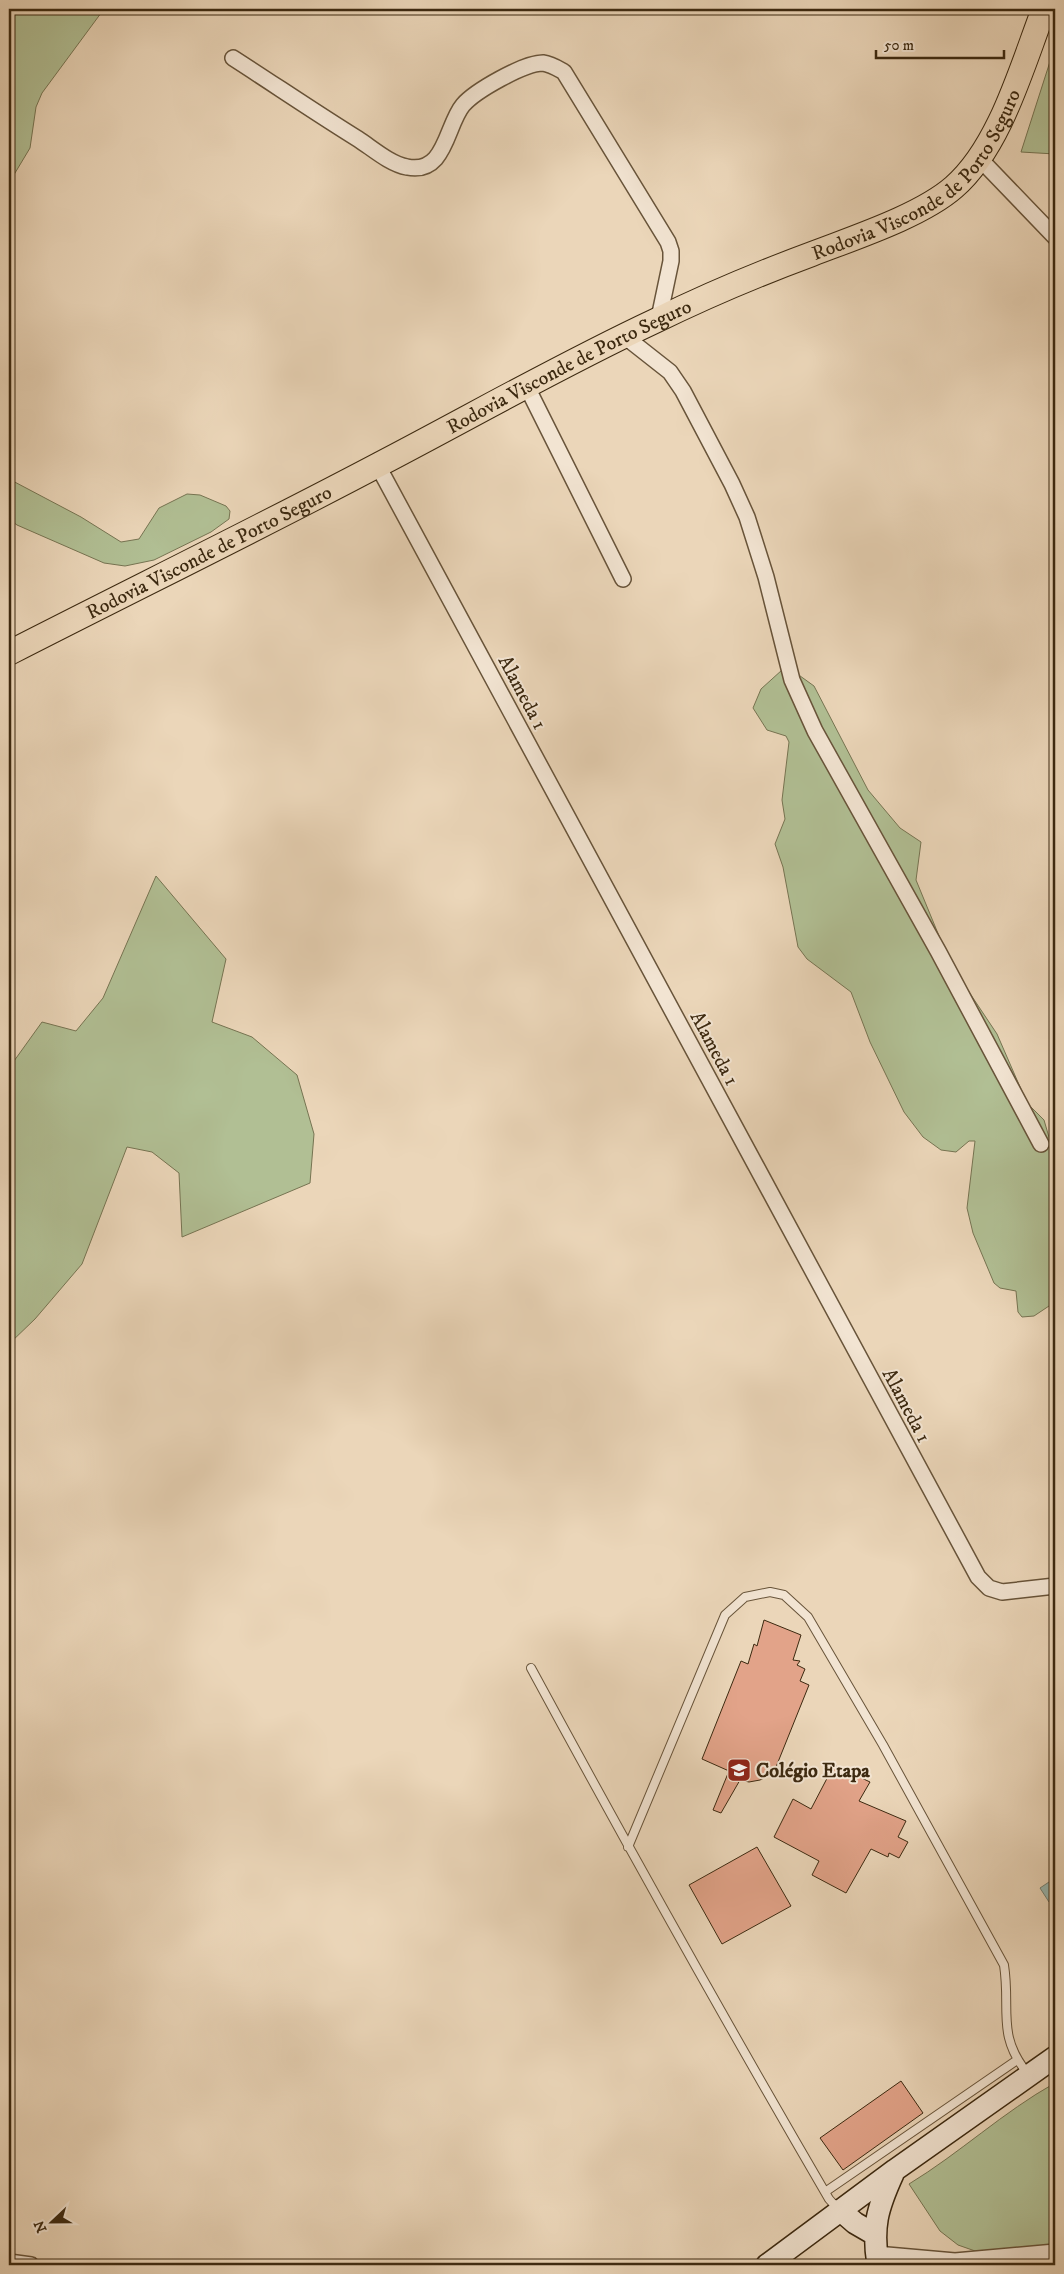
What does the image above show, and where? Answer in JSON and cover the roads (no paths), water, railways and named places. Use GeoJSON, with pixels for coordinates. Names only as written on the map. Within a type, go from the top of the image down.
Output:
{"type":"FeatureCollection","features":[{"type":"Feature","properties":{"kind":"main road","name":"Rodovia Visconde de Porto Seguro"},"geometry":{"type":"LineString","coordinates":[[9,653],[378,466],[659,318],[756,275],[924,208],[941,198],[957,185],[980,159],[998,126],[1044,9]]}},
{"type":"Feature","properties":{"kind":"main road"},"geometry":{"type":"LineString","coordinates":[[767,2265],[895,2170],[1023,2068],[1055,2057]]}},
{"type":"Feature","properties":{"kind":"main road"},"geometry":{"type":"LineString","coordinates":[[876,2251],[882,2198],[895,2170]]}},
{"type":"Feature","properties":{"kind":"main road"},"geometry":{"type":"LineString","coordinates":[[840,2210],[855,2223],[876,2251]]}},
{"type":"Feature","properties":{"kind":"street"},"geometry":{"type":"LineString","coordinates":[[233,58],[372,148],[407,167],[418,167],[435,160],[446,142],[462,106],[472,97],[523,68],[533,65],[544,63],[564,72],[668,242],[671,260],[659,318]]}},
{"type":"Feature","properties":{"kind":"street"},"geometry":{"type":"LineString","coordinates":[[980,159],[1055,237]]}},
{"type":"Feature","properties":{"kind":"street"},"geometry":{"type":"LineString","coordinates":[[623,336],[670,372],[683,391],[732,484],[748,517],[766,577],[792,680],[815,731],[938,952],[1041,1144]]}},
{"type":"Feature","properties":{"kind":"street"},"geometry":{"type":"LineString","coordinates":[[527,387],[623,579]]}},
{"type":"Feature","properties":{"kind":"street","name":"Alameda 1"},"geometry":{"type":"LineString","coordinates":[[378,466],[978,1577],[989,1588],[1002,1592],[1055,1586]]}},
{"type":"Feature","properties":{"kind":"street"},"geometry":{"type":"LineString","coordinates":[[876,2251],[955,2261],[1055,2252]]}},
{"type":"Feature","properties":{"kind":"street"},"geometry":{"type":"LineString","coordinates":[[9,2262],[32,2265]]}},
{"type":"Feature","properties":{"kind":"lane"},"geometry":{"type":"LineString","coordinates":[[628,1847],[725,1615],[745,1597],[770,1592],[784,1595],[808,1617],[883,1745],[1004,1965],[1007,1989],[1006,2029],[1010,2047],[1023,2068],[825,2192]]}},
{"type":"Feature","properties":{"kind":"lane"},"geometry":{"type":"LineString","coordinates":[[531,1668],[628,1847],[783,2122],[825,2192],[840,2210]]}},
{"type":"Feature","properties":{"kind":"water"},"geometry":{"type":"Polygon","coordinates":[[[1055,1878],[1055,1897],[1049,1902],[1040,1888],[1055,1878]]]}},
{"type":"Feature","properties":{"kind":"place","name":"Colégio Etapa"},"geometry":{"type":"Point","coordinates":[739,1770]}}]}
